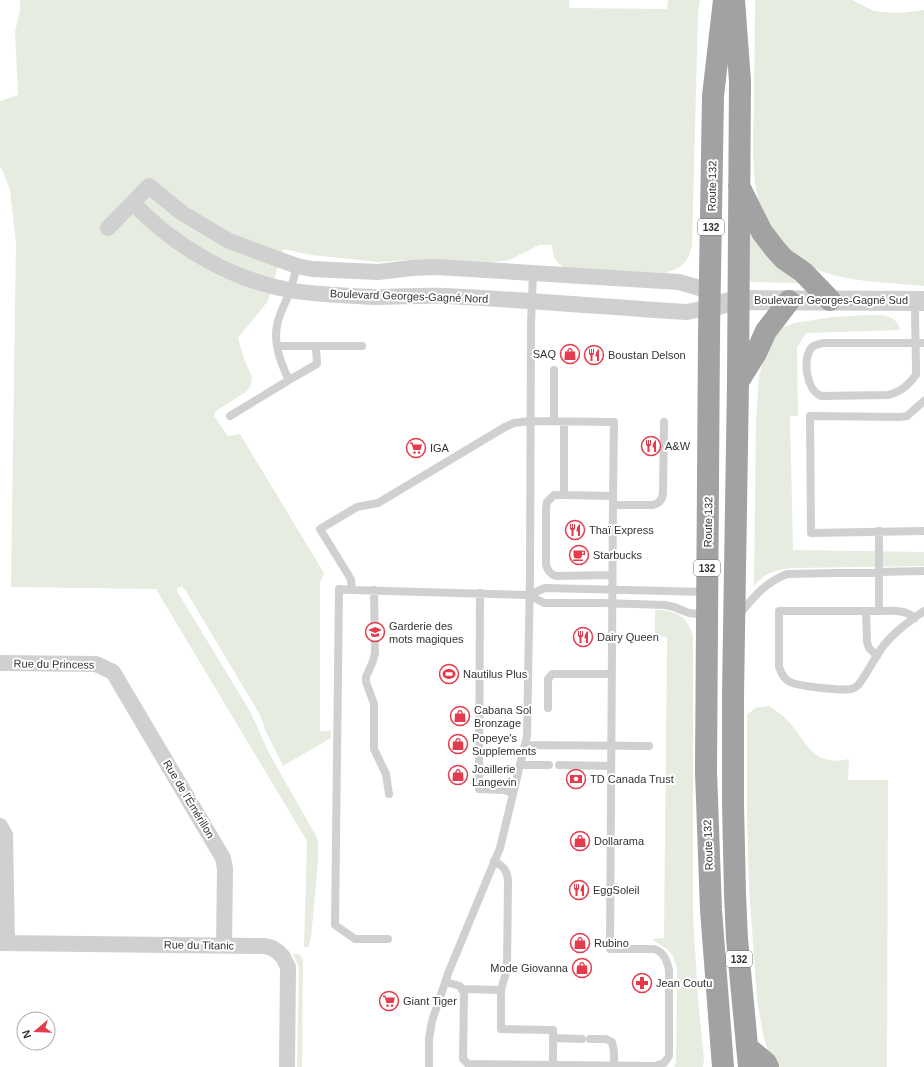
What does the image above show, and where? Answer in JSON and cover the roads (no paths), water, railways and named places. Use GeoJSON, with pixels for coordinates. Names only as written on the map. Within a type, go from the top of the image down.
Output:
{"type":"FeatureCollection","features":[{"type":"Feature","properties":{"kind":"highway","name":"Route 132"},"geometry":{"type":"LineString","coordinates":[[723,1067],[712,932],[706,772],[713,96],[724,0]]}},
{"type":"Feature","properties":{"kind":"highway","name":"132"},"geometry":{"type":"LineString","coordinates":[[734,0],[740,81],[738,382],[732,775],[734,894],[748,1057]]}},
{"type":"Feature","properties":{"kind":"highway"},"geometry":{"type":"LineString","coordinates":[[739,185],[762,232],[775,249],[784,259],[803,272],[830,300]]}},
{"type":"Feature","properties":{"kind":"highway"},"geometry":{"type":"LineString","coordinates":[[738,382],[756,353],[766,331],[789,300]]}},
{"type":"Feature","properties":{"kind":"highway"},"geometry":{"type":"LineString","coordinates":[[748,1057],[766,1063],[768,1067]]}},
{"type":"Feature","properties":{"kind":"street","name":"Boulevard Georges-Gagné Nord"},"geometry":{"type":"LineString","coordinates":[[149,186],[182,213],[229,241],[297,266],[312,269],[378,272],[437,267],[679,282],[710,299],[687,312],[444,296],[377,297],[290,290],[250,279],[214,263],[172,238],[146,216],[134,203],[149,186]]}},
{"type":"Feature","properties":{"kind":"street"},"geometry":{"type":"LineString","coordinates":[[108,228],[134,203]]}},
{"type":"Feature","properties":{"kind":"street","name":"Boulevard Georges-Gagné Sud"},"geometry":{"type":"LineString","coordinates":[[710,299],[919,301]]}},
{"type":"Feature","properties":{"kind":"street","name":"Rue du Princess"},"geometry":{"type":"LineString","coordinates":[[0,663],[87,663],[108,668]]}},
{"type":"Feature","properties":{"kind":"street","name":"Rue de l'Émérillon"},"geometry":{"type":"LineString","coordinates":[[108,668],[116,676],[223,858],[225,869],[224,945]]}},
{"type":"Feature","properties":{"kind":"street"},"geometry":{"type":"LineString","coordinates":[[0,826],[5,835],[4,943]]}},
{"type":"Feature","properties":{"kind":"street","name":"Rue du Titanic"},"geometry":{"type":"LineString","coordinates":[[4,943],[224,945],[265,946],[272,948],[278,952],[286,962],[288,974],[287,1067]]}},
{"type":"Feature","properties":{"kind":"lane"},"geometry":{"type":"LineString","coordinates":[[290,380],[281,363],[277,346],[276,329],[297,266]]}},
{"type":"Feature","properties":{"kind":"lane"},"geometry":{"type":"LineString","coordinates":[[429,1067],[431,1027],[446,982],[500,848],[527,736],[533,274]]}},
{"type":"Feature","properties":{"kind":"lane"},"geometry":{"type":"LineString","coordinates":[[919,301],[920,343],[920,375],[904,388],[893,394],[825,396],[818,395],[814,392],[809,382],[807,375],[809,352],[818,344],[920,343]]}},
{"type":"Feature","properties":{"kind":"lane"},"geometry":{"type":"LineString","coordinates":[[277,346],[362,346]]}},
{"type":"Feature","properties":{"kind":"lane"},"geometry":{"type":"LineString","coordinates":[[230,416],[317,364],[316,346]]}},
{"type":"Feature","properties":{"kind":"lane"},"geometry":{"type":"LineString","coordinates":[[554,370],[554,422]]}},
{"type":"Feature","properties":{"kind":"lane"},"geometry":{"type":"LineString","coordinates":[[924,401],[904,417],[810,416],[811,533],[924,531]]}},
{"type":"Feature","properties":{"kind":"lane"},"geometry":{"type":"LineString","coordinates":[[352,590],[349,576],[320,529],[357,507],[378,503],[510,424],[530,422],[614,422],[610,949],[647,949],[659,951],[667,961],[669,970],[669,1056],[664,1063],[660,1065],[470,1065],[463,1059],[464,993],[460,986],[446,982]]}},
{"type":"Feature","properties":{"kind":"lane"},"geometry":{"type":"LineString","coordinates":[[564,422],[564,494]]}},
{"type":"Feature","properties":{"kind":"lane"},"geometry":{"type":"LineString","coordinates":[[613,505],[653,505],[657,504],[663,497],[664,422]]}},
{"type":"Feature","properties":{"kind":"lane"},"geometry":{"type":"LineString","coordinates":[[612,574],[556,576],[548,571],[546,565],[546,508],[547,502],[554,495],[613,496]]}},
{"type":"Feature","properties":{"kind":"lane"},"geometry":{"type":"LineString","coordinates":[[879,531],[879,611]]}},
{"type":"Feature","properties":{"kind":"lane"},"geometry":{"type":"LineString","coordinates":[[734,622],[762,588],[779,577],[787,574],[924,571]]}},
{"type":"Feature","properties":{"kind":"lane"},"geometry":{"type":"LineString","coordinates":[[388,939],[355,938],[335,925],[339,589],[529,595],[546,588],[707,592]]}},
{"type":"Feature","properties":{"kind":"lane"},"geometry":{"type":"LineString","coordinates":[[374,590],[374,653],[373,661],[366,677],[366,682],[374,704],[374,749],[386,774],[389,794]]}},
{"type":"Feature","properties":{"kind":"lane"},"geometry":{"type":"LineString","coordinates":[[480,593],[479,789],[504,790],[513,793]]}},
{"type":"Feature","properties":{"kind":"lane"},"geometry":{"type":"LineString","coordinates":[[529,595],[544,603],[670,606],[689,613],[707,615]]}},
{"type":"Feature","properties":{"kind":"lane"},"geometry":{"type":"LineString","coordinates":[[914,618],[911,614],[901,611],[779,611],[779,667],[784,677],[789,682],[796,684],[850,689],[855,688],[892,636],[924,611]]}},
{"type":"Feature","properties":{"kind":"lane"},"geometry":{"type":"LineString","coordinates":[[866,611],[867,642],[869,648],[877,656]]}},
{"type":"Feature","properties":{"kind":"lane"},"geometry":{"type":"LineString","coordinates":[[548,708],[548,679],[552,674],[612,674]]}},
{"type":"Feature","properties":{"kind":"lane"},"geometry":{"type":"LineString","coordinates":[[525,745],[648,746]]}},
{"type":"Feature","properties":{"kind":"lane"},"geometry":{"type":"LineString","coordinates":[[520,765],[549,765]]}},
{"type":"Feature","properties":{"kind":"lane"},"geometry":{"type":"LineString","coordinates":[[559,765],[611,766]]}},
{"type":"Feature","properties":{"kind":"lane"},"geometry":{"type":"LineString","coordinates":[[494,861],[501,864],[504,868],[508,880],[507,969],[501,990],[501,1029],[554,1030],[553,1065]]}},
{"type":"Feature","properties":{"kind":"lane"},"geometry":{"type":"LineString","coordinates":[[463,990],[501,990]]}},
{"type":"Feature","properties":{"kind":"lane"},"geometry":{"type":"LineString","coordinates":[[553,1038],[606,1039],[612,1042],[614,1066]]}},
{"type":"Feature","properties":{"kind":"place","name":"SAQ"},"geometry":{"type":"Point","coordinates":[570,354]}},
{"type":"Feature","properties":{"kind":"place","name":"Boustan Delson"},"geometry":{"type":"Point","coordinates":[594,355]}},
{"type":"Feature","properties":{"kind":"place","name":"A&W"},"geometry":{"type":"Point","coordinates":[651,446]}},
{"type":"Feature","properties":{"kind":"place","name":"IGA"},"geometry":{"type":"Point","coordinates":[416,448]}},
{"type":"Feature","properties":{"kind":"place","name":"Thaï Express"},"geometry":{"type":"Point","coordinates":[575,530]}},
{"type":"Feature","properties":{"kind":"place","name":"Starbucks"},"geometry":{"type":"Point","coordinates":[579,555]}},
{"type":"Feature","properties":{"kind":"place","name":"Garderie des mots magiques"},"geometry":{"type":"Point","coordinates":[375,632]}},
{"type":"Feature","properties":{"kind":"place","name":"Dairy Queen"},"geometry":{"type":"Point","coordinates":[583,637]}},
{"type":"Feature","properties":{"kind":"place","name":"Nautilus Plus"},"geometry":{"type":"Point","coordinates":[449,674]}},
{"type":"Feature","properties":{"kind":"place","name":"Cabana Sol Bronzage"},"geometry":{"type":"Point","coordinates":[460,716]}},
{"type":"Feature","properties":{"kind":"place","name":"Popeye's Supplements"},"geometry":{"type":"Point","coordinates":[458,744]}},
{"type":"Feature","properties":{"kind":"place","name":"Joaillerie Langevin"},"geometry":{"type":"Point","coordinates":[458,775]}},
{"type":"Feature","properties":{"kind":"place","name":"TD Canada Trust"},"geometry":{"type":"Point","coordinates":[576,779]}},
{"type":"Feature","properties":{"kind":"place","name":"Dollarama"},"geometry":{"type":"Point","coordinates":[580,841]}},
{"type":"Feature","properties":{"kind":"place","name":"EggSoleil"},"geometry":{"type":"Point","coordinates":[579,890]}},
{"type":"Feature","properties":{"kind":"place","name":"Rubino"},"geometry":{"type":"Point","coordinates":[580,943]}},
{"type":"Feature","properties":{"kind":"place","name":"Mode Giovanna"},"geometry":{"type":"Point","coordinates":[582,968]}},
{"type":"Feature","properties":{"kind":"place","name":"Jean Coutu"},"geometry":{"type":"Point","coordinates":[642,983]}},
{"type":"Feature","properties":{"kind":"place","name":"Giant Tiger"},"geometry":{"type":"Point","coordinates":[389,1001]}}]}
